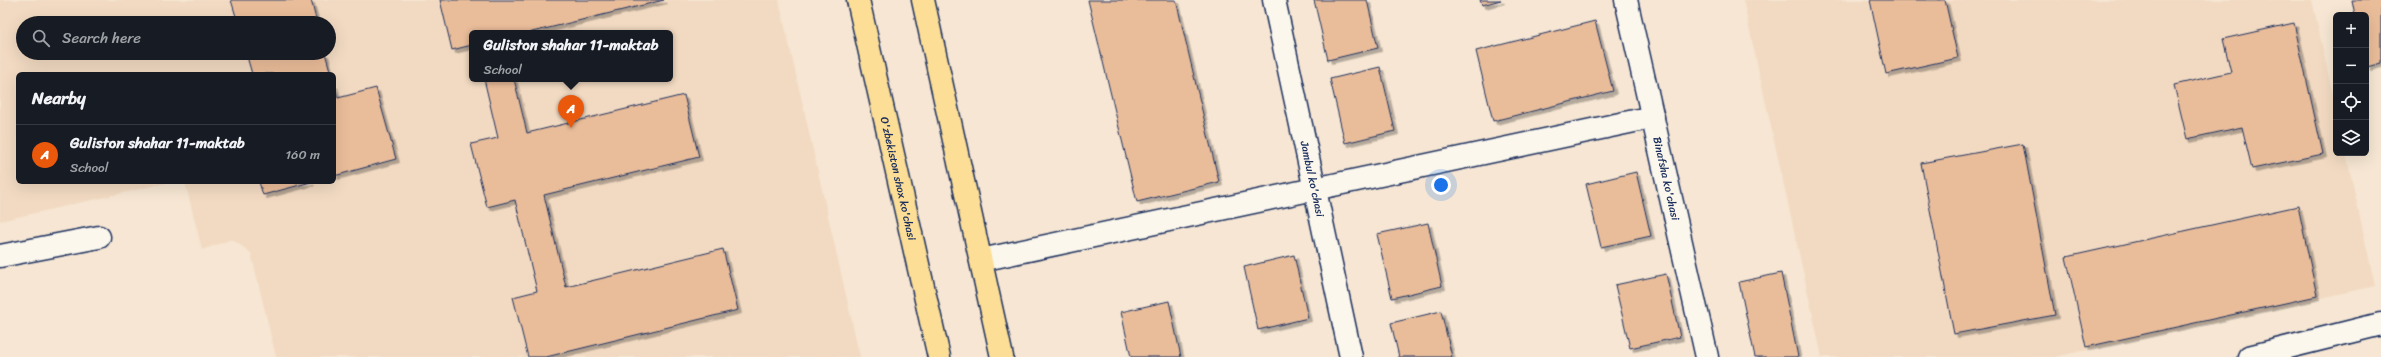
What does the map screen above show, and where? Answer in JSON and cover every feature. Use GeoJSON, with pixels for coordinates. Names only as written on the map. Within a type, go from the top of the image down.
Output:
{"type":"FeatureCollection","features":[{"type":"Feature","properties":{"kind":"main road","name":"O'zbekiston shox ko'chasi"},"geometry":{"type":"LineString","coordinates":[[858,0],[939,357]]}},
{"type":"Feature","properties":{"kind":"main road"},"geometry":{"type":"LineString","coordinates":[[923,0],[1002,357]]}},
{"type":"Feature","properties":{"kind":"street","name":"Jambul ko'chasi"},"geometry":{"type":"LineString","coordinates":[[1274,0],[1351,357]]}},
{"type":"Feature","properties":{"kind":"street","name":"Binafsha ko'chasi"},"geometry":{"type":"LineString","coordinates":[[1626,0],[1708,357]]}},
{"type":"Feature","properties":{"kind":"street"},"geometry":{"type":"LineString","coordinates":[[981,260],[1653,117]]}},
{"type":"Feature","properties":{"kind":"street"},"geometry":{"type":"LineString","coordinates":[[0,256],[100,237]]}},
{"type":"Feature","properties":{"kind":"street"},"geometry":{"type":"LineString","coordinates":[[2248,357],[2381,324]]}},
{"type":"Feature","properties":{"kind":"shaded area"},"geometry":{"type":"Polygon","coordinates":[[[0,0],[779,0],[860,357],[276,357],[251,253],[232,239],[202,250],[186,184],[336,184],[336,72],[16,72],[16,184],[161,184],[0,221],[0,0]]]}},
{"type":"Feature","properties":{"kind":"shaded area"},"geometry":{"type":"Polygon","coordinates":[[[1743,0],[2312,0],[2333,95],[2333,156],[2347,156],[2375,286],[2055,357],[1822,357],[1743,0]]]}},
{"type":"Feature","properties":{"kind":"building"},"geometry":{"type":"Polygon","coordinates":[[[231,0],[311,0],[315,16],[236,16],[231,0]]]}},
{"type":"Feature","properties":{"kind":"building"},"geometry":{"type":"Polygon","coordinates":[[[440,0],[664,0],[540,30],[469,30],[469,46],[452,50],[440,0]]]}},
{"type":"Feature","properties":{"kind":"building"},"geometry":{"type":"Polygon","coordinates":[[[1088,0],[1176,0],[1219,182],[1137,202],[1088,0]]]}},
{"type":"Feature","properties":{"kind":"building"},"geometry":{"type":"Polygon","coordinates":[[[1314,0],[1367,0],[1378,48],[1328,60],[1314,0]]]}},
{"type":"Feature","properties":{"kind":"building"},"geometry":{"type":"Polygon","coordinates":[[[1480,0],[1501,0],[1482,5],[1480,0]]]}},
{"type":"Feature","properties":{"kind":"building"},"geometry":{"type":"Polygon","coordinates":[[[1870,0],[1945,0],[1958,58],[1886,74],[1870,0]]]}},
{"type":"Feature","properties":{"kind":"building"},"geometry":{"type":"Polygon","coordinates":[[[2352,0],[2381,0],[2381,63],[2369,66],[2369,12],[2354,12],[2352,0]]]}},
{"type":"Feature","properties":{"kind":"building"},"geometry":{"type":"Polygon","coordinates":[[[1595,21],[1613,91],[1493,121],[1476,51],[1595,21]]]}},
{"type":"Feature","properties":{"kind":"building"},"geometry":{"type":"Polygon","coordinates":[[[2294,23],[2323,154],[2252,169],[2242,127],[2187,139],[2174,85],[2231,72],[2223,39],[2294,23]]]}},
{"type":"Feature","properties":{"kind":"building"},"geometry":{"type":"Polygon","coordinates":[[[248,60],[327,60],[330,72],[251,72],[248,60]]]}},
{"type":"Feature","properties":{"kind":"building"},"geometry":{"type":"Polygon","coordinates":[[[1380,67],[1395,131],[1345,143],[1330,79],[1380,67]]]}},
{"type":"Feature","properties":{"kind":"building"},"geometry":{"type":"Polygon","coordinates":[[[485,82],[515,82],[527,133],[684,95],[699,157],[544,195],[566,287],[723,249],[738,310],[546,357],[528,357],[513,297],[537,291],[515,200],[487,207],[471,144],[498,138],[485,82]]]}},
{"type":"Feature","properties":{"kind":"building"},"geometry":{"type":"Polygon","coordinates":[[[376,88],[396,159],[336,175],[336,91],[338,98],[376,88]]]}},
{"type":"Feature","properties":{"kind":"building"},"geometry":{"type":"Polygon","coordinates":[[[2023,144],[2055,315],[1954,334],[1921,163],[2023,144]]]}},
{"type":"Feature","properties":{"kind":"building"},"geometry":{"type":"Polygon","coordinates":[[[1636,172],[1651,236],[1601,247],[1586,184],[1636,172]]]}},
{"type":"Feature","properties":{"kind":"building"},"geometry":{"type":"Polygon","coordinates":[[[260,184],[304,184],[263,195],[260,184]]]}},
{"type":"Feature","properties":{"kind":"building"},"geometry":{"type":"Polygon","coordinates":[[[2298,206],[2317,296],[2086,347],[2066,257],[2298,206]]]}},
{"type":"Feature","properties":{"kind":"building"},"geometry":{"type":"Polygon","coordinates":[[[1428,223],[1442,286],[1392,298],[1377,234],[1428,223]]]}},
{"type":"Feature","properties":{"kind":"building"},"geometry":{"type":"Polygon","coordinates":[[[1294,255],[1308,318],[1258,330],[1244,267],[1294,255]]]}},
{"type":"Feature","properties":{"kind":"building"},"geometry":{"type":"Polygon","coordinates":[[[1781,273],[1798,357],[1755,357],[1739,282],[1781,273]]]}},
{"type":"Feature","properties":{"kind":"building"},"geometry":{"type":"Polygon","coordinates":[[[1666,274],[1680,337],[1630,348],[1615,285],[1666,274]]]}},
{"type":"Feature","properties":{"kind":"building"},"geometry":{"type":"Polygon","coordinates":[[[1169,301],[1181,357],[1131,357],[1121,312],[1169,301]]]}},
{"type":"Feature","properties":{"kind":"building"},"geometry":{"type":"Polygon","coordinates":[[[1441,311],[1452,357],[1399,357],[1391,323],[1441,311]]]}},
{"type":"Feature","properties":{"kind":"place","name":"Guliston shahar 11-maktab"},"geometry":{"type":"Point","coordinates":[571,128]}}]}
